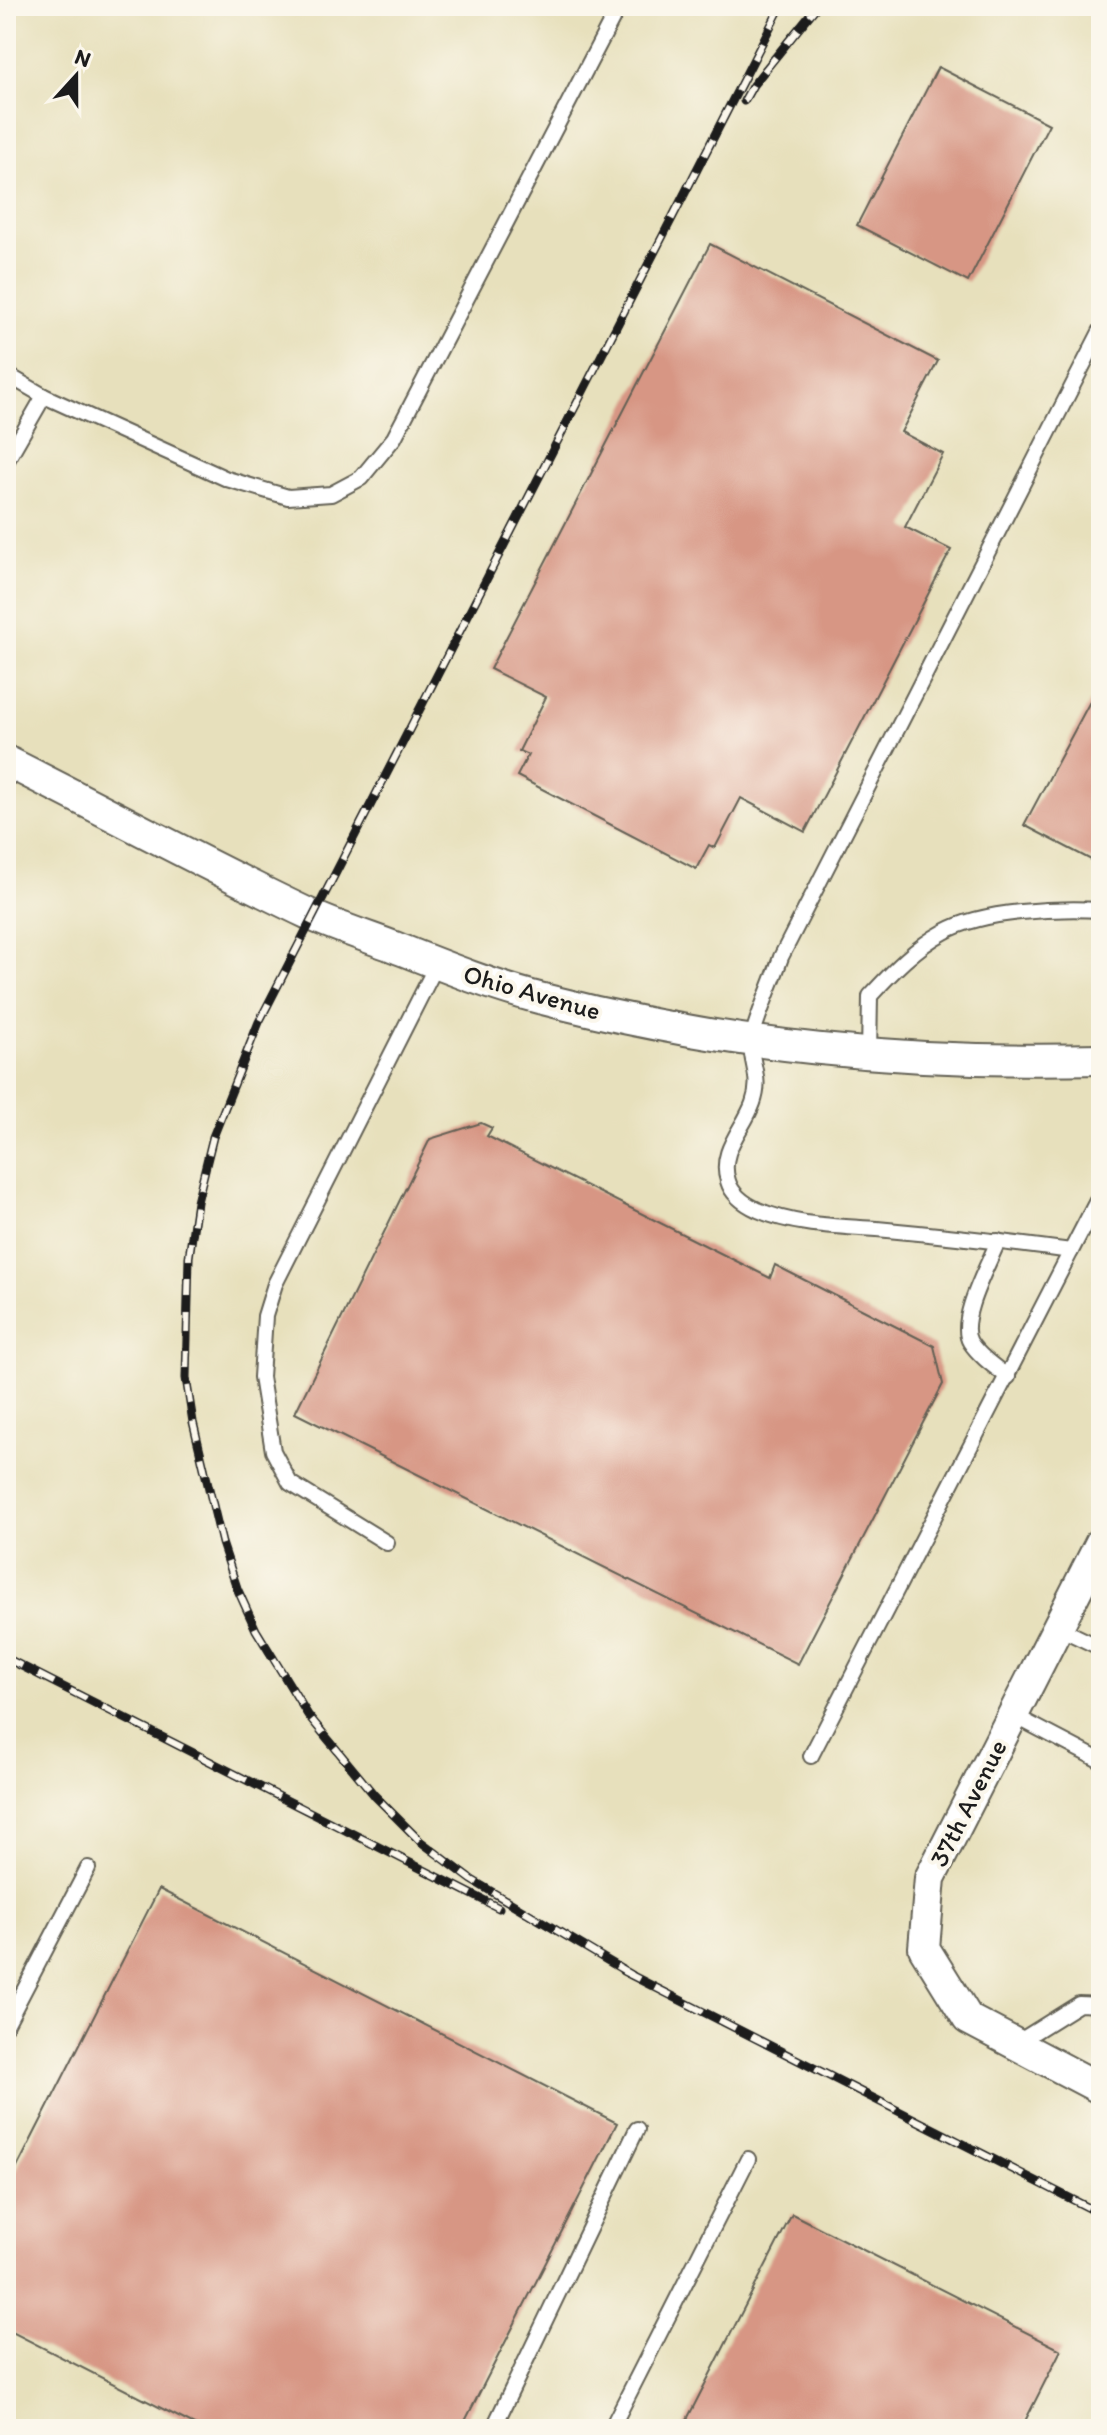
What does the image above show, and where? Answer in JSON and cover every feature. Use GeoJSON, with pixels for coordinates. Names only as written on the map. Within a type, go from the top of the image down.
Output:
{"type":"FeatureCollection","features":[{"type":"Feature","properties":{"kind":"street","name":"Ohio Avenue"},"geometry":{"type":"LineString","coordinates":[[6,761],[314,916],[437,964],[536,998],[636,1021],[751,1042],[869,1055],[962,1060],[1101,1059]]}},
{"type":"Feature","properties":{"kind":"street","name":"37th Avenue"},"geometry":{"type":"LineString","coordinates":[[1101,1542],[930,1878],[924,1948],[968,2019],[1101,2089]]}},
{"type":"Feature","properties":{"kind":"lane"},"geometry":{"type":"LineString","coordinates":[[6,374],[44,396],[227,479],[288,497],[331,494],[361,478],[394,438],[619,6]]}},
{"type":"Feature","properties":{"kind":"lane"},"geometry":{"type":"LineString","coordinates":[[1071,1251],[804,1223],[760,1211],[743,1202],[729,1186],[725,1170],[734,1138],[753,1104],[758,1078],[751,1042],[781,957],[1101,330]]}},
{"type":"Feature","properties":{"kind":"lane"},"geometry":{"type":"LineString","coordinates":[[6,462],[44,396]]}},
{"type":"Feature","properties":{"kind":"lane"},"geometry":{"type":"LineString","coordinates":[[869,1055],[870,996],[897,966],[945,931],[994,914],[1101,910]]}},
{"type":"Feature","properties":{"kind":"lane"},"geometry":{"type":"LineString","coordinates":[[387,1543],[290,1483],[278,1462],[273,1451],[261,1377],[265,1316],[275,1284],[437,964]]}},
{"type":"Feature","properties":{"kind":"lane"},"geometry":{"type":"LineString","coordinates":[[811,1756],[1101,1193]]}},
{"type":"Feature","properties":{"kind":"lane"},"geometry":{"type":"LineString","coordinates":[[998,1241],[971,1306],[966,1331],[977,1351],[1008,1377]]}},
{"type":"Feature","properties":{"kind":"lane"},"geometry":{"type":"LineString","coordinates":[[1057,1627],[1101,1648]]}},
{"type":"Feature","properties":{"kind":"lane"},"geometry":{"type":"LineString","coordinates":[[1013,1715],[1101,1761]]}},
{"type":"Feature","properties":{"kind":"lane"},"geometry":{"type":"LineString","coordinates":[[6,2025],[88,1868]]}},
{"type":"Feature","properties":{"kind":"lane"},"geometry":{"type":"LineString","coordinates":[[1015,2045],[1079,2004],[1101,2005]]}},
{"type":"Feature","properties":{"kind":"lane"},"geometry":{"type":"LineString","coordinates":[[493,2429],[637,2129]]}},
{"type":"Feature","properties":{"kind":"lane"},"geometry":{"type":"LineString","coordinates":[[611,2429],[748,2159]]}},
{"type":"Feature","properties":{"kind":"building"},"geometry":{"type":"Polygon","coordinates":[[[938,67],[1049,124],[968,282],[857,225],[938,67]]]}},
{"type":"Feature","properties":{"kind":"building"},"geometry":{"type":"Polygon","coordinates":[[[710,244],[938,361],[901,432],[943,454],[905,527],[951,550],[805,832],[741,798],[715,848],[709,845],[696,869],[517,776],[528,755],[519,751],[546,697],[490,669],[710,244]]]}},
{"type":"Feature","properties":{"kind":"building"},"geometry":{"type":"Polygon","coordinates":[[[1101,681],[1101,865],[1024,825],[1101,681]]]}},
{"type":"Feature","properties":{"kind":"building"},"geometry":{"type":"Polygon","coordinates":[[[481,1123],[492,1128],[487,1136],[770,1278],[775,1265],[934,1346],[943,1384],[798,1664],[295,1413],[430,1139],[481,1123]]]}},
{"type":"Feature","properties":{"kind":"building"},"geometry":{"type":"Polygon","coordinates":[[[159,1889],[617,2123],[461,2429],[202,2429],[6,2329],[6,2189],[159,1889]]]}},
{"type":"Feature","properties":{"kind":"building"},"geometry":{"type":"Polygon","coordinates":[[[792,2214],[1061,2350],[1021,2429],[682,2429],[792,2214]]]}},
{"type":"Feature","properties":{"kind":"railway"},"geometry":{"type":"LineString","coordinates":[[632,1975],[472,1880],[420,1841],[375,1796],[308,1715],[256,1630],[237,1588],[222,1543],[193,1422],[186,1378],[189,1257],[197,1202],[213,1137],[259,1022],[781,6]]}},
{"type":"Feature","properties":{"kind":"railway"},"geometry":{"type":"LineString","coordinates":[[744,101],[753,85],[817,6]]}},
{"type":"Feature","properties":{"kind":"railway"},"geometry":{"type":"LineString","coordinates":[[6,1658],[499,1908]]}},
{"type":"Feature","properties":{"kind":"railway"},"geometry":{"type":"LineString","coordinates":[[623,1971],[1101,2214]]}}]}
